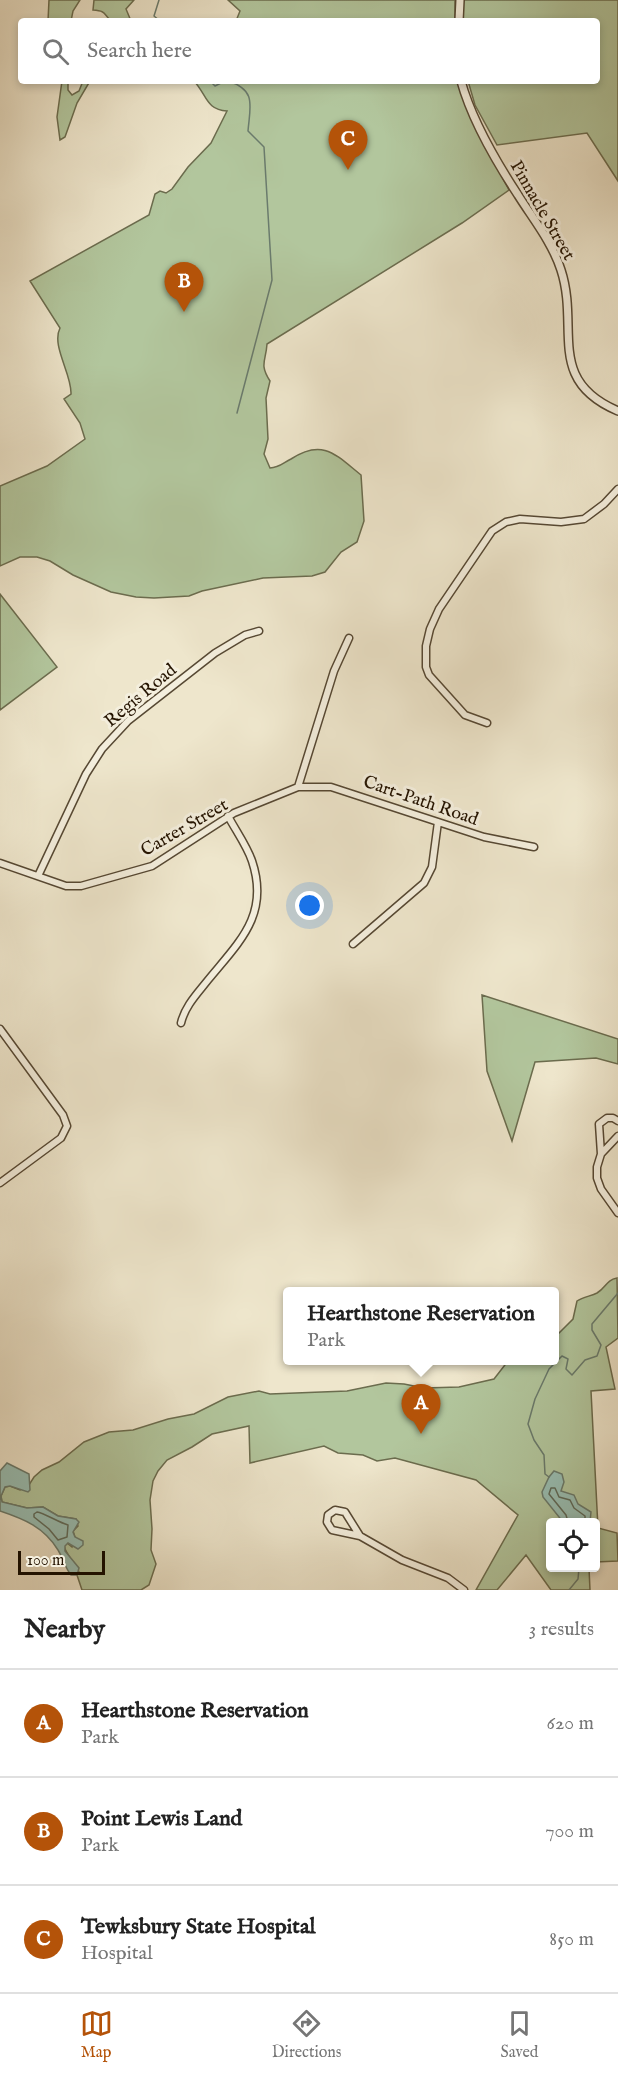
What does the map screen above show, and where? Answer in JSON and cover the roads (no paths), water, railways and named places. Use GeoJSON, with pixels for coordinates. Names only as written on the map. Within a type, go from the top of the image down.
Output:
{"type":"FeatureCollection","features":[{"type":"Feature","properties":{"kind":"street"},"geometry":{"type":"LineString","coordinates":[[459,18],[460,0]]}},
{"type":"Feature","properties":{"kind":"street","name":"Pinnacle Street"},"geometry":{"type":"LineString","coordinates":[[462,84],[471,111],[484,136],[513,188],[548,241],[559,264],[567,304],[571,360],[577,380],[592,397],[618,411]]}},
{"type":"Feature","properties":{"kind":"street"},"geometry":{"type":"LineString","coordinates":[[487,723],[465,715],[429,675],[426,667],[426,646],[430,629],[439,609],[492,531],[506,522],[520,519],[561,522],[584,519],[604,504],[618,489]]}},
{"type":"Feature","properties":{"kind":"street","name":"Regis Road"},"geometry":{"type":"LineString","coordinates":[[38,876],[86,774],[115,734],[215,653],[245,635],[259,631]]}},
{"type":"Feature","properties":{"kind":"street"},"geometry":{"type":"LineString","coordinates":[[298,787],[334,671],[349,638]]}},
{"type":"Feature","properties":{"kind":"street","name":"Carter Street"},"geometry":{"type":"LineString","coordinates":[[0,863],[75,887],[152,866],[228,816],[298,787]]}},
{"type":"Feature","properties":{"kind":"street","name":"Cart-Path Road"},"geometry":{"type":"LineString","coordinates":[[298,787],[332,787],[484,837],[534,848]]}},
{"type":"Feature","properties":{"kind":"street"},"geometry":{"type":"LineString","coordinates":[[181,1023],[188,1005],[243,938],[257,908],[258,891],[252,860],[228,816]]}},
{"type":"Feature","properties":{"kind":"street"},"geometry":{"type":"LineString","coordinates":[[353,944],[424,883],[432,867],[438,822]]}},
{"type":"Feature","properties":{"kind":"street"},"geometry":{"type":"LineString","coordinates":[[0,1029],[63,1115],[67,1129],[61,1138],[0,1183]]}},
{"type":"Feature","properties":{"kind":"street"},"geometry":{"type":"LineString","coordinates":[[618,1121],[609,1117],[600,1122],[598,1129],[601,1154],[597,1167],[598,1182],[618,1213]]}},
{"type":"Feature","properties":{"kind":"street"},"geometry":{"type":"LineString","coordinates":[[601,1154],[618,1136]]}},
{"type":"Feature","properties":{"kind":"street"},"geometry":{"type":"LineString","coordinates":[[360,1536],[343,1511],[335,1510],[328,1515],[327,1522],[332,1530],[360,1536],[402,1560],[448,1578],[464,1590]]}},
{"type":"Feature","properties":{"kind":"water"},"geometry":{"type":"Polygon","coordinates":[[[7,1463],[29,1474],[30,1490],[28,1492],[10,1486],[5,1487],[1,1496],[2,1502],[27,1508],[43,1507],[58,1516],[76,1519],[79,1522],[73,1532],[75,1537],[83,1541],[83,1545],[78,1549],[68,1543],[65,1546],[65,1551],[79,1568],[77,1575],[71,1575],[58,1550],[40,1530],[0,1511],[0,1471],[7,1463]]]}},
{"type":"Feature","properties":{"kind":"water"},"geometry":{"type":"Polygon","coordinates":[[[554,1471],[562,1474],[564,1482],[561,1491],[574,1495],[578,1504],[591,1512],[590,1518],[560,1518],[543,1497],[542,1492],[554,1471]]]}},
{"type":"Feature","properties":{"kind":"waterway"},"geometry":{"type":"LineString","coordinates":[[156,18],[154,16],[159,0]]}},
{"type":"Feature","properties":{"kind":"waterway"},"geometry":{"type":"LineString","coordinates":[[213,84],[215,86],[219,84]]}},
{"type":"Feature","properties":{"kind":"waterway"},"geometry":{"type":"LineString","coordinates":[[235,84],[248,94],[250,100],[248,131],[264,147],[272,280],[237,413]]}},
{"type":"Feature","properties":{"kind":"waterway"},"geometry":{"type":"LineString","coordinates":[[559,1359],[562,1356],[568,1359],[566,1369],[572,1375],[585,1360],[597,1356],[601,1345],[592,1330],[592,1324],[618,1293]]}},
{"type":"Feature","properties":{"kind":"waterway"},"geometry":{"type":"LineString","coordinates":[[549,1477],[545,1474],[544,1455],[534,1440],[528,1424],[535,1399],[553,1365]]}},
{"type":"Feature","properties":{"kind":"waterway"},"geometry":{"type":"LineString","coordinates":[[569,1590],[578,1579],[579,1572]]}},
{"type":"Feature","properties":{"kind":"place","name":"Tewksbury State Hospital"},"geometry":{"type":"Point","coordinates":[348,170]}},
{"type":"Feature","properties":{"kind":"place","name":"Point Lewis Land"},"geometry":{"type":"Point","coordinates":[184,312]}},
{"type":"Feature","properties":{"kind":"place","name":"Hearthstone Reservation"},"geometry":{"type":"Point","coordinates":[421,1434]}}]}
